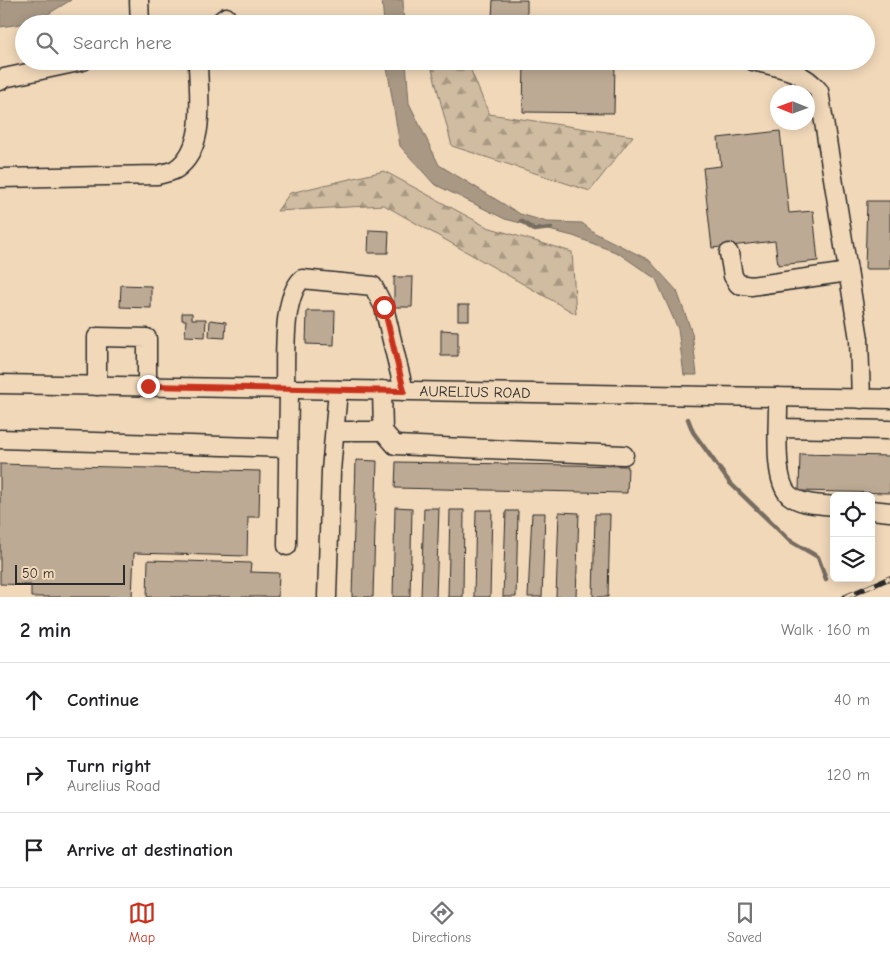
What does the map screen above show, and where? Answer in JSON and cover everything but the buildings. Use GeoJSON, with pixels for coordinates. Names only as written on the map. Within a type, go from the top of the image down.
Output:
{"type":"FeatureCollection","features":[{"type":"Feature","properties":{"kind":"street"},"geometry":{"type":"LineString","coordinates":[[139,0],[140,15]]}},
{"type":"Feature","properties":{"kind":"street"},"geometry":{"type":"LineString","coordinates":[[0,81],[4,78],[41,70]]}},
{"type":"Feature","properties":{"kind":"street"},"geometry":{"type":"LineString","coordinates":[[0,178],[158,175],[176,169],[192,151],[198,128],[198,70]]}},
{"type":"Feature","properties":{"kind":"street"},"geometry":{"type":"LineString","coordinates":[[787,70],[810,80],[819,91],[859,339],[861,399]]}},
{"type":"Feature","properties":{"kind":"street"},"geometry":{"type":"LineString","coordinates":[[729,252],[733,276],[738,284],[751,286],[848,272]]}},
{"type":"Feature","properties":{"kind":"street"},"geometry":{"type":"LineString","coordinates":[[287,546],[287,389],[290,300],[294,286],[302,279],[373,286],[384,307],[404,391]]}},
{"type":"Feature","properties":{"kind":"street"},"geometry":{"type":"LineString","coordinates":[[97,386],[97,337],[147,338],[148,386]]}},
{"type":"Feature","properties":{"kind":"street","name":"AURELIUS ROAD"},"geometry":{"type":"LineString","coordinates":[[0,384],[890,400]]}},
{"type":"Feature","properties":{"kind":"street"},"geometry":{"type":"LineString","coordinates":[[327,597],[331,470],[336,431],[338,390]]}},
{"type":"Feature","properties":{"kind":"street"},"geometry":{"type":"LineString","coordinates":[[382,390],[383,431],[395,446],[624,455]]}},
{"type":"Feature","properties":{"kind":"street"},"geometry":{"type":"LineString","coordinates":[[778,397],[779,475],[789,494],[804,503],[830,506]]}},
{"type":"Feature","properties":{"kind":"street"},"geometry":{"type":"LineString","coordinates":[[779,428],[890,430]]}},
{"type":"Feature","properties":{"kind":"street"},"geometry":{"type":"LineString","coordinates":[[336,431],[383,431]]}},
{"type":"Feature","properties":{"kind":"street"},"geometry":{"type":"LineString","coordinates":[[0,439],[288,448]]}},
{"type":"Feature","properties":{"kind":"street"},"geometry":{"type":"LineString","coordinates":[[875,510],[890,512]]}},
{"type":"Feature","properties":{"kind":"green space"},"geometry":{"type":"Polygon","coordinates":[[[432,70],[471,70],[489,114],[633,136],[590,191],[452,146],[432,70]]]}},
{"type":"Feature","properties":{"kind":"green space"},"geometry":{"type":"Polygon","coordinates":[[[384,171],[487,227],[572,252],[576,314],[384,205],[277,211],[290,193],[384,171]]]}},
{"type":"Feature","properties":{"kind":"shaded area"},"geometry":{"type":"Polygon","coordinates":[[[0,0],[71,0],[46,15],[15,15],[15,25],[0,27],[0,0]]]}},
{"type":"Feature","properties":{"kind":"shaded area"},"geometry":{"type":"Polygon","coordinates":[[[382,0],[403,0],[404,15],[383,15],[382,0]]]}},
{"type":"Feature","properties":{"kind":"shaded area"},"geometry":{"type":"Polygon","coordinates":[[[387,70],[407,70],[409,103],[439,165],[520,214],[547,222],[582,223],[595,233],[649,260],[677,291],[692,333],[697,375],[684,375],[678,329],[656,279],[618,253],[573,236],[505,219],[434,184],[400,146],[387,70]]]}},
{"type":"Feature","properties":{"kind":"waterway"},"geometry":{"type":"LineString","coordinates":[[521,221],[534,230],[551,228]]}},
{"type":"Feature","properties":{"kind":"waterway"},"geometry":{"type":"LineString","coordinates":[[688,419],[693,432],[730,483],[789,540],[818,557],[826,579]]}},
{"type":"Feature","properties":{"kind":"railway"},"geometry":{"type":"LineString","coordinates":[[845,597],[890,578]]}},
{"type":"Feature","properties":{"kind":"route"},"geometry":{"type":"LineString","coordinates":[[148,386],[404,391],[384,307]]}}]}
